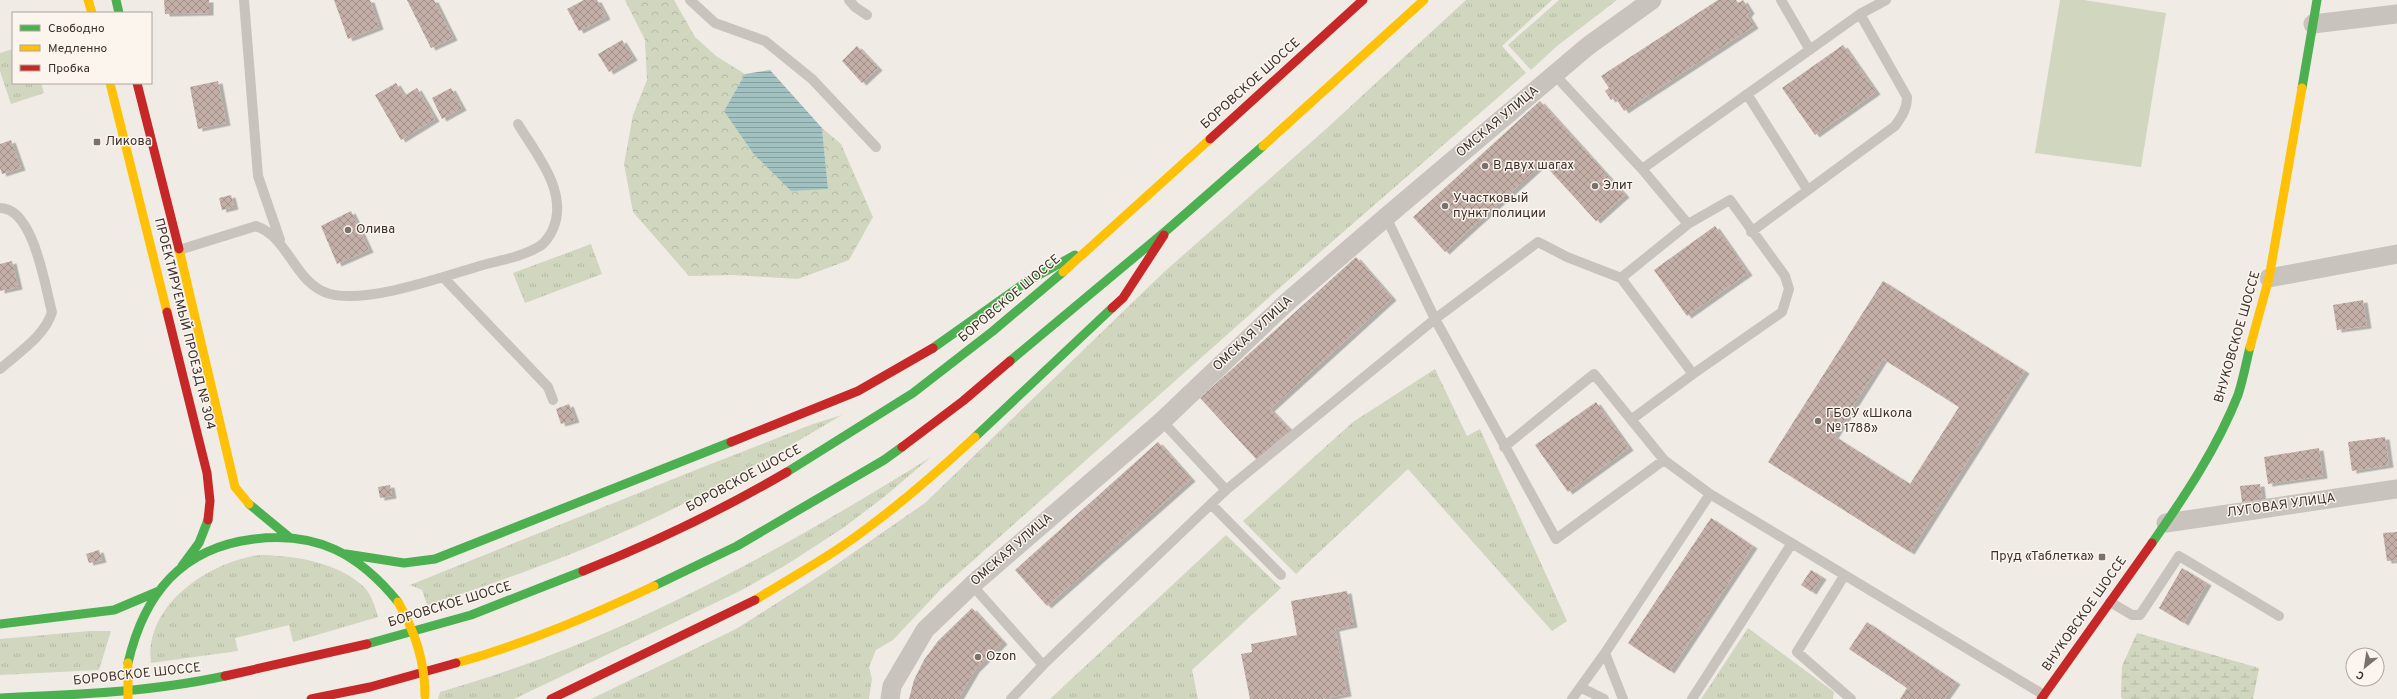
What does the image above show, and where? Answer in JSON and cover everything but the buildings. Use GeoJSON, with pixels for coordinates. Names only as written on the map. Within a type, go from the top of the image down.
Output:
{"type":"FeatureCollection","features":[{"type":"Feature","properties":{"kind":"main road"},"geometry":{"type":"LineString","coordinates":[[88,0],[92,12]]}},
{"type":"Feature","properties":{"kind":"main road"},"geometry":{"type":"LineString","coordinates":[[116,0],[119,12]]}},
{"type":"Feature","properties":{"kind":"main road","name":"БОРОВСКОЕ ШОССЕ"},"geometry":{"type":"LineString","coordinates":[[0,698],[98,694],[189,683],[318,657],[491,609],[626,554],[747,495],[801,464],[902,400],[993,331],[1092,247],[1363,0]]}},
{"type":"Feature","properties":{"kind":"main road"},"geometry":{"type":"LineString","coordinates":[[311,699],[370,687],[503,649],[593,615],[737,546],[867,471],[963,401],[1167,230],[1362,58],[1424,0]]}},
{"type":"Feature","properties":{"kind":"main road","name":"ВНУКОВСКОЕ ШОССЕ"},"geometry":{"type":"LineString","coordinates":[[2048,698],[2110,602],[2192,486],[2230,413],[2238,394],[2269,278],[2317,0]]}},
{"type":"Feature","properties":{"kind":"main road","name":"ПРОЕКТИРУЕМЫЙ ПРОЕЗД № 304"},"geometry":{"type":"LineString","coordinates":[[110,84],[207,473],[212,502],[210,517],[198,547],[159,591]]}},
{"type":"Feature","properties":{"kind":"main road","name":"ПРОЕКТИРУЕМЫЙ ПРОЕЗД № 304"},"geometry":{"type":"LineString","coordinates":[[137,84],[180,250],[235,487],[248,504],[289,537]]}},
{"type":"Feature","properties":{"kind":"main road"},"geometry":{"type":"LineString","coordinates":[[551,699],[754,600],[838,550],[933,476],[1123,298],[1167,230]]}},
{"type":"Feature","properties":{"kind":"main road"},"geometry":{"type":"LineString","coordinates":[[182,566],[219,546],[238,541],[289,537],[312,542],[346,554],[404,563],[434,559],[858,391],[947,339],[1026,282],[1092,247]]}},
{"type":"Feature","properties":{"kind":"main road"},"geometry":{"type":"LineString","coordinates":[[346,554],[370,571],[398,602],[412,628],[421,652],[425,676],[424,697]]}},
{"type":"Feature","properties":{"kind":"main road"},"geometry":{"type":"LineString","coordinates":[[0,624],[67,617],[114,610],[159,591]]}},
{"type":"Feature","properties":{"kind":"main road"},"geometry":{"type":"LineString","coordinates":[[128,699],[128,663],[137,628],[159,591]]}},
{"type":"Feature","properties":{"kind":"street","name":"ОМСКАЯ УЛИЦА"},"geometry":{"type":"LineString","coordinates":[[890,699],[892,686],[925,630],[972,585],[1162,421],[1286,303],[1554,74],[1629,15],[1652,0]]}},
{"type":"Feature","properties":{"kind":"street"},"geometry":{"type":"LineString","coordinates":[[2313,24],[2397,14]]}},
{"type":"Feature","properties":{"kind":"street"},"geometry":{"type":"LineString","coordinates":[[2269,278],[2397,254]]}},
{"type":"Feature","properties":{"kind":"street","name":"ЛУГОВАЯ УЛИЦА"},"geometry":{"type":"LineString","coordinates":[[2166,523],[2397,488]]}},
{"type":"Feature","properties":{"kind":"lane"},"geometry":{"type":"LineString","coordinates":[[244,0],[258,176],[282,246]]}},
{"type":"Feature","properties":{"kind":"lane"},"geometry":{"type":"LineString","coordinates":[[690,0],[715,23],[765,41],[812,79],[876,147]]}},
{"type":"Feature","properties":{"kind":"lane"},"geometry":{"type":"LineString","coordinates":[[849,0],[855,7],[868,15]]}},
{"type":"Feature","properties":{"kind":"lane"},"geometry":{"type":"LineString","coordinates":[[1781,0],[1810,50]]}},
{"type":"Feature","properties":{"kind":"lane"},"geometry":{"type":"LineString","coordinates":[[1642,169],[1860,14],[1886,0]]}},
{"type":"Feature","properties":{"kind":"lane"},"geometry":{"type":"LineString","coordinates":[[1751,232],[1807,189],[1895,126],[1907,106],[1907,97],[1860,14]]}},
{"type":"Feature","properties":{"kind":"lane"},"geometry":{"type":"LineString","coordinates":[[1554,74],[1642,169],[1688,224]]}},
{"type":"Feature","properties":{"kind":"lane"},"geometry":{"type":"LineString","coordinates":[[1747,94],[1807,189]]}},
{"type":"Feature","properties":{"kind":"lane"},"geometry":{"type":"LineString","coordinates":[[180,250],[256,226],[266,229],[282,246],[312,285],[329,294],[368,295],[443,277],[534,249],[542,245],[553,229],[557,215],[557,197],[552,182],[518,124]]}},
{"type":"Feature","properties":{"kind":"lane"},"geometry":{"type":"LineString","coordinates":[[1621,278],[1688,224],[1730,200],[1751,232],[1785,276],[1789,289],[1782,312],[1693,374],[1632,419]]}},
{"type":"Feature","properties":{"kind":"lane"},"geometry":{"type":"LineString","coordinates":[[0,208],[7,208],[20,218],[29,232],[35,247],[52,312],[49,323],[41,332],[0,369]]}},
{"type":"Feature","properties":{"kind":"lane"},"geometry":{"type":"LineString","coordinates":[[1386,217],[1435,319],[1504,447],[1556,539],[1664,460]]}},
{"type":"Feature","properties":{"kind":"lane"},"geometry":{"type":"LineString","coordinates":[[1011,699],[1043,665],[1226,490],[1435,319],[1538,242],[1568,257],[1621,278],[1693,374]]}},
{"type":"Feature","properties":{"kind":"lane"},"geometry":{"type":"LineString","coordinates":[[443,277],[548,387],[553,400]]}},
{"type":"Feature","properties":{"kind":"lane"},"geometry":{"type":"LineString","coordinates":[[1504,447],[1594,374],[1664,460],[1710,494],[2048,698]]}},
{"type":"Feature","properties":{"kind":"lane"},"geometry":{"type":"LineString","coordinates":[[1162,421],[1226,490]]}},
{"type":"Feature","properties":{"kind":"lane"},"geometry":{"type":"LineString","coordinates":[[1572,699],[1582,688],[1710,494]]}},
{"type":"Feature","properties":{"kind":"lane"},"geometry":{"type":"LineString","coordinates":[[1211,504],[1281,575]]}},
{"type":"Feature","properties":{"kind":"lane"},"geometry":{"type":"LineString","coordinates":[[1692,699],[1792,544]]}},
{"type":"Feature","properties":{"kind":"lane"},"geometry":{"type":"LineString","coordinates":[[2110,602],[2132,615],[2140,615],[2179,556],[2280,616]]}},
{"type":"Feature","properties":{"kind":"lane"},"geometry":{"type":"LineString","coordinates":[[1844,576],[1797,652],[1851,699]]}},
{"type":"Feature","properties":{"kind":"lane"},"geometry":{"type":"LineString","coordinates":[[972,585],[1043,665]]}},
{"type":"Feature","properties":{"kind":"lane"},"geometry":{"type":"LineString","coordinates":[[1605,653],[1623,699]]}},
{"type":"Feature","properties":{"kind":"lane"},"geometry":{"type":"LineString","coordinates":[[1582,688],[1604,699]]}},
{"type":"Feature","properties":{"kind":"green space"},"geometry":{"type":"Polygon","coordinates":[[[625,0],[674,0],[695,37],[716,56],[745,74],[724,111],[828,189],[822,128],[841,144],[873,217],[849,260],[798,279],[733,275],[689,276],[633,212],[624,164],[633,115],[647,80],[645,40],[625,0]]]}},
{"type":"Feature","properties":{"kind":"green space"},"geometry":{"type":"Polygon","coordinates":[[[1466,0],[1552,0],[1502,46],[1526,73],[1311,260],[941,589],[893,640],[876,650],[869,667],[872,679],[869,699],[591,699],[736,629],[824,573],[925,503],[1163,273],[1326,129],[1466,0]]]}},
{"type":"Feature","properties":{"kind":"green space"},"geometry":{"type":"Polygon","coordinates":[[[1559,0],[1617,0],[1557,46],[1531,70],[1508,45],[1559,0]]]}},
{"type":"Feature","properties":{"kind":"green space"},"geometry":{"type":"Polygon","coordinates":[[[2060,0],[2084,0],[2166,13],[2141,167],[2035,153],[2060,0]]]}},
{"type":"Feature","properties":{"kind":"green space"},"geometry":{"type":"Polygon","coordinates":[[[12,49],[12,84],[41,84],[44,93],[11,104],[0,71],[0,53],[12,49]]]}},
{"type":"Feature","properties":{"kind":"green space"},"geometry":{"type":"Polygon","coordinates":[[[591,244],[602,274],[525,303],[513,273],[591,244]]]}},
{"type":"Feature","properties":{"kind":"green space"},"geometry":{"type":"Polygon","coordinates":[[[1435,369],[1467,436],[1480,429],[1567,621],[1552,631],[1408,469],[1296,574],[1243,521],[1353,422],[1435,369]]]}},
{"type":"Feature","properties":{"kind":"green space"},"geometry":{"type":"Polygon","coordinates":[[[842,415],[697,497],[598,543],[564,557],[427,605],[422,590],[410,585],[698,469],[813,424],[842,415]]]}},
{"type":"Feature","properties":{"kind":"green space"},"geometry":{"type":"Polygon","coordinates":[[[931,457],[884,497],[843,528],[786,565],[740,591],[514,699],[438,699],[440,692],[569,648],[694,592],[814,527],[931,457]]]}},
{"type":"Feature","properties":{"kind":"green space"},"geometry":{"type":"Polygon","coordinates":[[[1226,535],[1281,588],[1192,670],[1198,699],[1050,699],[1226,535]]]}},
{"type":"Feature","properties":{"kind":"green space"},"geometry":{"type":"Polygon","coordinates":[[[260,555],[273,555],[316,562],[343,572],[355,579],[370,594],[378,617],[293,642],[289,625],[235,638],[238,651],[151,663],[152,642],[158,623],[169,605],[184,590],[201,577],[220,567],[240,559],[260,555]]]}},
{"type":"Feature","properties":{"kind":"green space"},"geometry":{"type":"Polygon","coordinates":[[[1748,628],[1834,692],[1833,699],[1701,699],[1748,628]]]}},
{"type":"Feature","properties":{"kind":"green space"},"geometry":{"type":"Polygon","coordinates":[[[89,631],[111,631],[99,670],[0,675],[0,639],[89,631]]]}},
{"type":"Feature","properties":{"kind":"green space"},"geometry":{"type":"Polygon","coordinates":[[[2137,633],[2259,668],[2253,699],[2123,699],[2121,697],[2122,666],[2137,633]]]}},
{"type":"Feature","properties":{"kind":"water"},"geometry":{"type":"Polygon","coordinates":[[[770,70],[822,128],[828,189],[791,191],[753,153],[724,111],[745,74],[770,70]]]}},
{"type":"Feature","properties":{"kind":"traffic: fast"},"geometry":{"type":"LineString","coordinates":[[116,0],[119,12]]}},
{"type":"Feature","properties":{"kind":"traffic: fast"},"geometry":{"type":"LineString","coordinates":[[2302,88],[2317,0]]}},
{"type":"Feature","properties":{"kind":"traffic: fast"},"geometry":{"type":"LineString","coordinates":[[1010,361],[1167,230],[1263,146]]}},
{"type":"Feature","properties":{"kind":"traffic: fast"},"geometry":{"type":"LineString","coordinates":[[933,348],[1026,282],[1075,255]]}},
{"type":"Feature","properties":{"kind":"traffic: fast"},"geometry":{"type":"LineString","coordinates":[[787,472],[913,393],[993,331],[1063,272]]}},
{"type":"Feature","properties":{"kind":"traffic: fast"},"geometry":{"type":"LineString","coordinates":[[975,437],[1112,308]]}},
{"type":"Feature","properties":{"kind":"traffic: fast"},"geometry":{"type":"LineString","coordinates":[[2152,543],[2200,471],[2230,415],[2238,395],[2250,347]]}},
{"type":"Feature","properties":{"kind":"traffic: fast"},"geometry":{"type":"LineString","coordinates":[[346,554],[404,563],[435,559],[731,442]]}},
{"type":"Feature","properties":{"kind":"traffic: fast"},"geometry":{"type":"LineString","coordinates":[[654,586],[737,546],[884,460],[902,447]]}},
{"type":"Feature","properties":{"kind":"traffic: fast"},"geometry":{"type":"LineString","coordinates":[[249,504],[289,537]]}},
{"type":"Feature","properties":{"kind":"traffic: fast"},"geometry":{"type":"LineString","coordinates":[[182,566],[199,543],[208,520]]}},
{"type":"Feature","properties":{"kind":"traffic: fast"},"geometry":{"type":"LineString","coordinates":[[128,663],[135,638],[144,616],[156,596],[170,578],[186,564],[206,552],[228,544],[254,539],[277,537],[317,543],[352,559],[383,585],[398,602]]}},
{"type":"Feature","properties":{"kind":"traffic: fast"},"geometry":{"type":"LineString","coordinates":[[367,644],[471,615],[583,571]]}},
{"type":"Feature","properties":{"kind":"traffic: fast"},"geometry":{"type":"LineString","coordinates":[[0,624],[114,610],[159,591]]}},
{"type":"Feature","properties":{"kind":"traffic: fast"},"geometry":{"type":"LineString","coordinates":[[0,698],[113,692],[169,686],[225,676]]}},
{"type":"Feature","properties":{"kind":"traffic: slow"},"geometry":{"type":"LineString","coordinates":[[88,0],[92,12]]}},
{"type":"Feature","properties":{"kind":"traffic: slow"},"geometry":{"type":"LineString","coordinates":[[1263,146],[1424,0]]}},
{"type":"Feature","properties":{"kind":"traffic: slow"},"geometry":{"type":"LineString","coordinates":[[110,84],[167,312]]}},
{"type":"Feature","properties":{"kind":"traffic: slow"},"geometry":{"type":"LineString","coordinates":[[2250,347],[2269,278],[2302,88]]}},
{"type":"Feature","properties":{"kind":"traffic: slow"},"geometry":{"type":"LineString","coordinates":[[1063,272],[1210,139]]}},
{"type":"Feature","properties":{"kind":"traffic: slow"},"geometry":{"type":"LineString","coordinates":[[179,249],[235,487],[249,504]]}},
{"type":"Feature","properties":{"kind":"traffic: slow"},"geometry":{"type":"LineString","coordinates":[[755,600],[828,556],[892,510],[975,437]]}},
{"type":"Feature","properties":{"kind":"traffic: slow"},"geometry":{"type":"LineString","coordinates":[[456,663],[557,629],[654,586]]}},
{"type":"Feature","properties":{"kind":"traffic: slow"},"geometry":{"type":"LineString","coordinates":[[398,602],[418,647],[425,683],[425,696]]}},
{"type":"Feature","properties":{"kind":"traffic: slow"},"geometry":{"type":"LineString","coordinates":[[128,663],[128,699]]}},
{"type":"Feature","properties":{"kind":"traffic: jam"},"geometry":{"type":"LineString","coordinates":[[1210,139],[1363,0]]}},
{"type":"Feature","properties":{"kind":"traffic: jam"},"geometry":{"type":"LineString","coordinates":[[137,84],[179,249]]}},
{"type":"Feature","properties":{"kind":"traffic: jam"},"geometry":{"type":"LineString","coordinates":[[1112,308],[1123,298],[1164,235]]}},
{"type":"Feature","properties":{"kind":"traffic: jam"},"geometry":{"type":"LineString","coordinates":[[167,312],[207,473],[210,501],[208,520]]}},
{"type":"Feature","properties":{"kind":"traffic: jam"},"geometry":{"type":"LineString","coordinates":[[731,442],[858,391],[933,348]]}},
{"type":"Feature","properties":{"kind":"traffic: jam"},"geometry":{"type":"LineString","coordinates":[[902,447],[963,401],[1010,361]]}},
{"type":"Feature","properties":{"kind":"traffic: jam"},"geometry":{"type":"LineString","coordinates":[[583,571],[687,525],[738,500],[787,472]]}},
{"type":"Feature","properties":{"kind":"traffic: jam"},"geometry":{"type":"LineString","coordinates":[[2041,699],[2152,543]]}},
{"type":"Feature","properties":{"kind":"traffic: jam"},"geometry":{"type":"LineString","coordinates":[[551,699],[755,600]]}},
{"type":"Feature","properties":{"kind":"traffic: jam"},"geometry":{"type":"LineString","coordinates":[[225,676],[367,644]]}},
{"type":"Feature","properties":{"kind":"traffic: jam"},"geometry":{"type":"LineString","coordinates":[[311,699],[370,687],[456,663]]}},
{"type":"Feature","properties":{"kind":"place","name":"Ликова"},"geometry":{"type":"Point","coordinates":[97,142]}},
{"type":"Feature","properties":{"kind":"place","name":"В двух шагах"},"geometry":{"type":"Point","coordinates":[1485,166]}},
{"type":"Feature","properties":{"kind":"place","name":"Элит"},"geometry":{"type":"Point","coordinates":[1595,186]}},
{"type":"Feature","properties":{"kind":"place","name":"Участковый пункт полиции"},"geometry":{"type":"Point","coordinates":[1445,206]}},
{"type":"Feature","properties":{"kind":"place","name":"Олива"},"geometry":{"type":"Point","coordinates":[348,230]}},
{"type":"Feature","properties":{"kind":"place","name":"ГБОУ «Школа № 1788»"},"geometry":{"type":"Point","coordinates":[1818,421]}},
{"type":"Feature","properties":{"kind":"place","name":"Пруд «Таблетка»"},"geometry":{"type":"Point","coordinates":[2102,557]}},
{"type":"Feature","properties":{"kind":"place","name":"Ozon"},"geometry":{"type":"Point","coordinates":[978,657]}}]}
